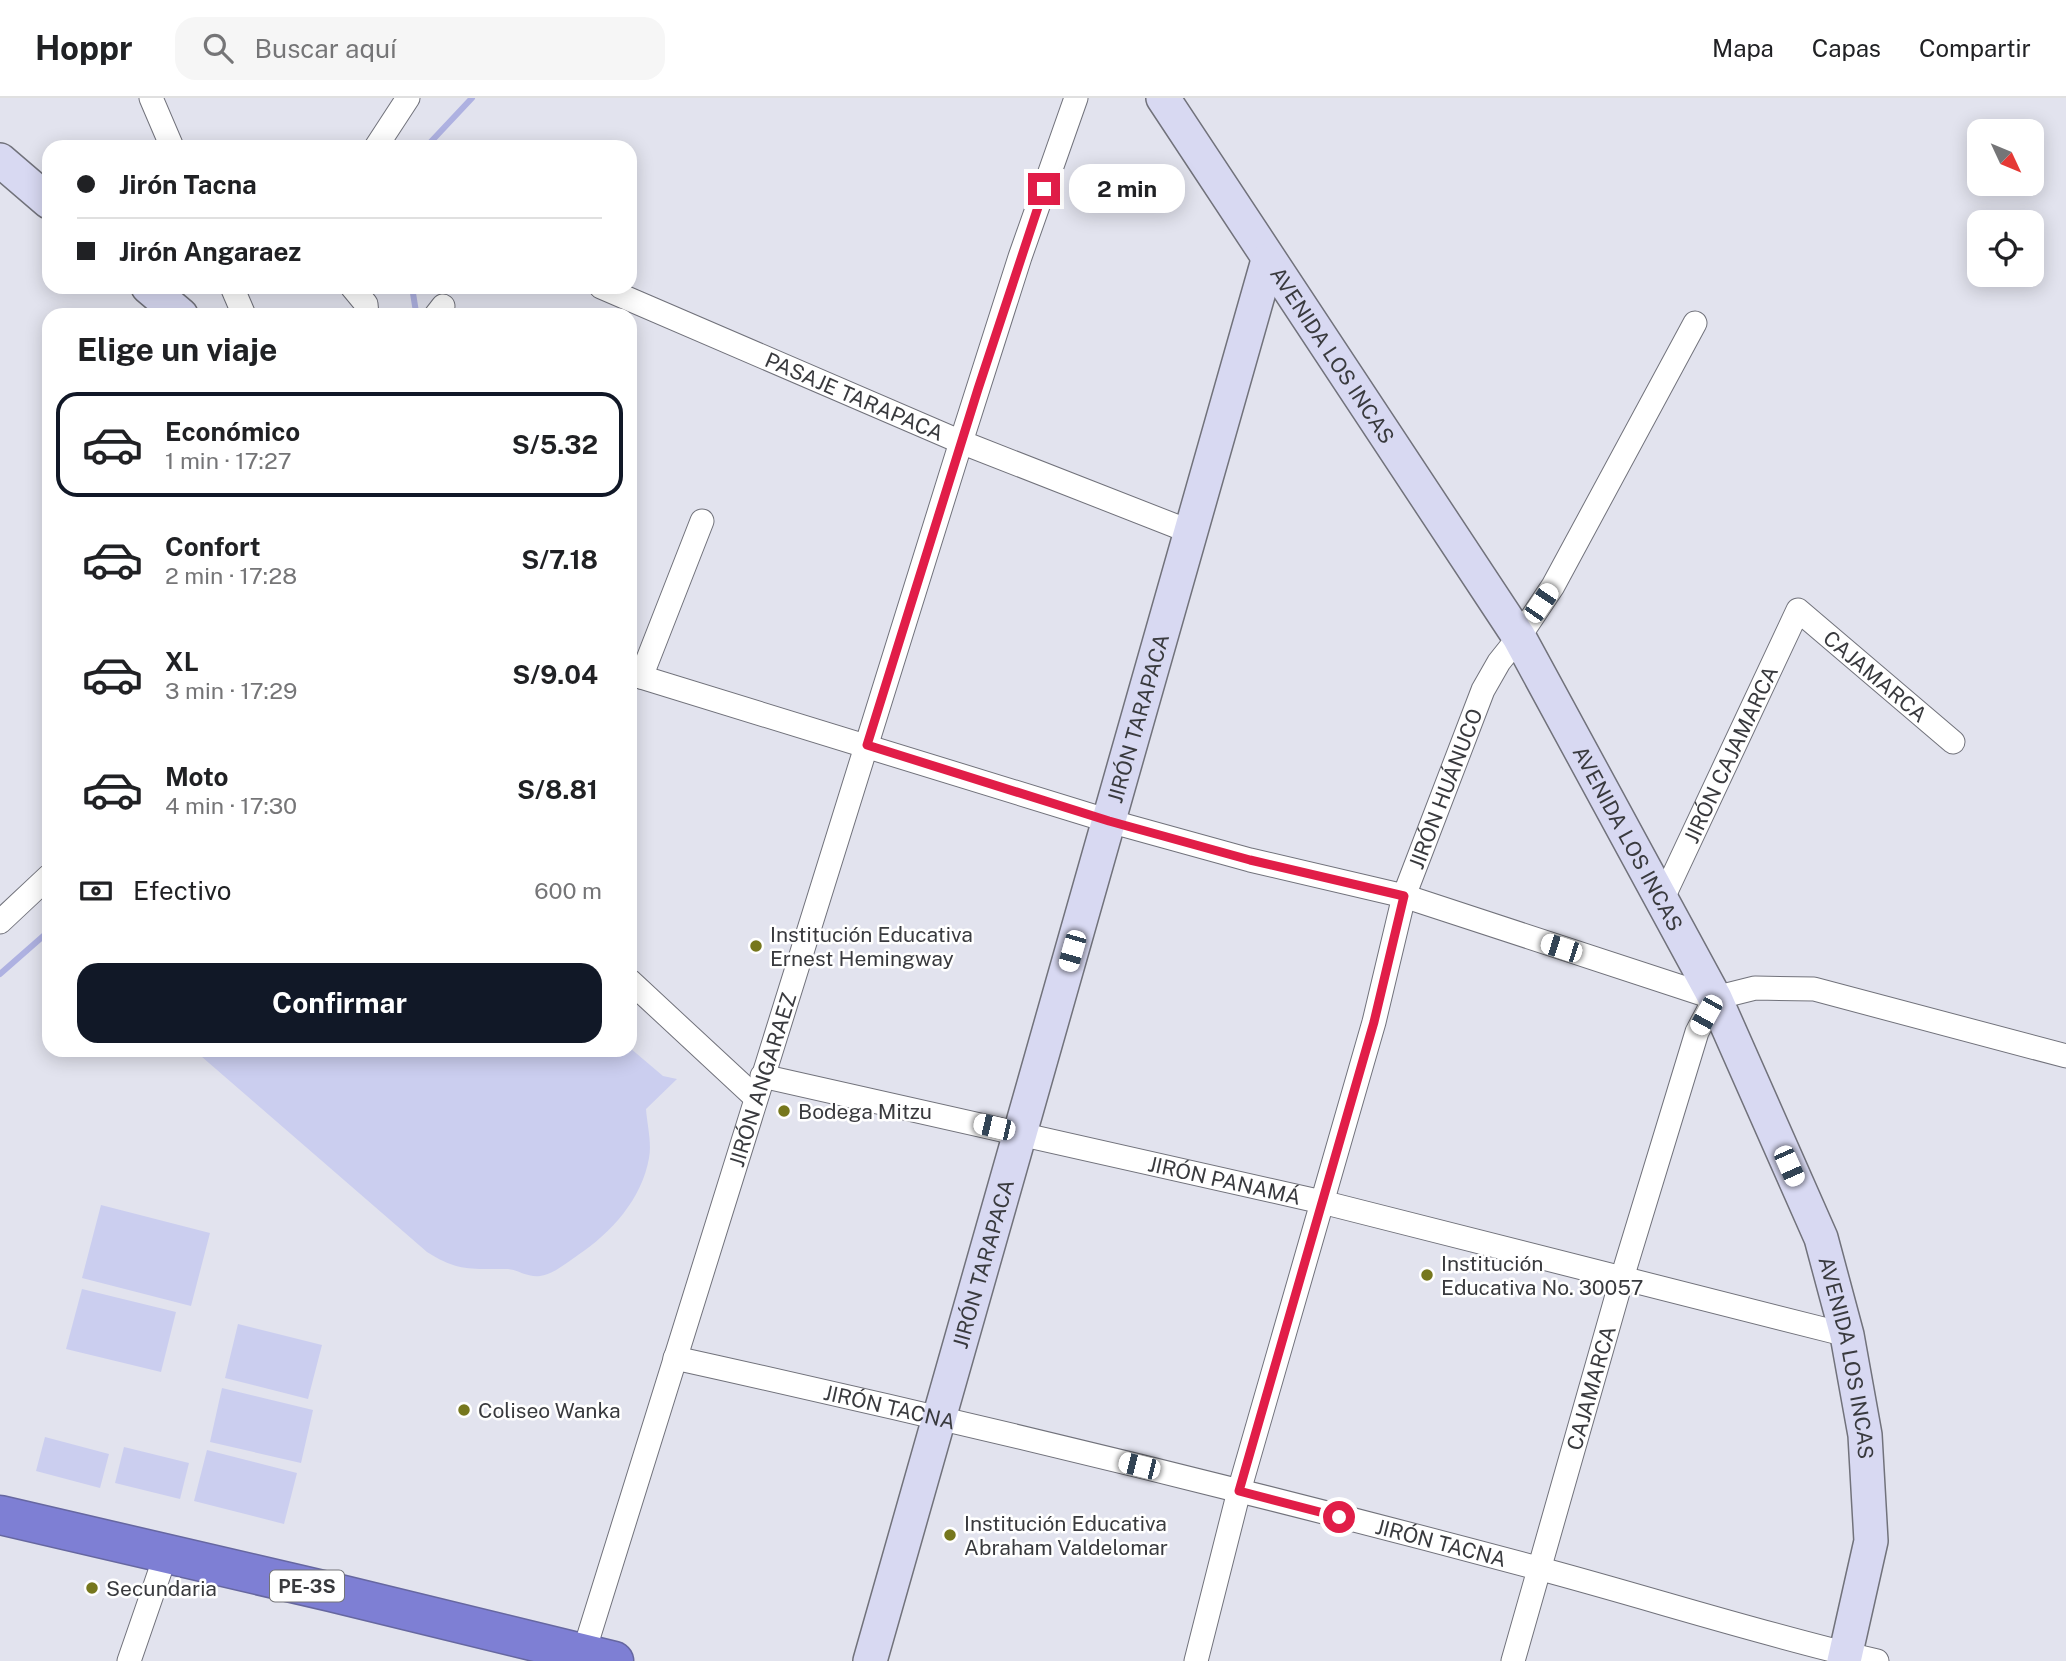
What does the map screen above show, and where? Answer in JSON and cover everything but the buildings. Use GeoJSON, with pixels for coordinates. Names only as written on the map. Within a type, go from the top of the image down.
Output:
{"type":"FeatureCollection","features":[{"type":"Feature","properties":{"kind":"highway","name":"PE-3S"},"geometry":{"type":"LineString","coordinates":[[0,1515],[162,1565],[327,1604],[593,1658]]}},
{"type":"Feature","properties":{"kind":"highway","name":"PE-3S"},"geometry":{"type":"LineString","coordinates":[[0,1539],[162,1565]]}},
{"type":"Feature","properties":{"kind":"highway","name":"PE-3S"},"geometry":{"type":"LineString","coordinates":[[327,1604],[511,1661]]}},
{"type":"Feature","properties":{"kind":"street"},"geometry":{"type":"LineString","coordinates":[[151,98],[169,140]]}},
{"type":"Feature","properties":{"kind":"street"},"geometry":{"type":"LineString","coordinates":[[381,140],[408,98]]}},
{"type":"Feature","properties":{"kind":"street","name":"JIRÓN ANGARAEZ"},"geometry":{"type":"LineString","coordinates":[[593,1658],[675,1358],[961,442],[1020,257],[1076,98]]}},
{"type":"Feature","properties":{"kind":"street","name":"AVENIDA LOS INCAS"},"geometry":{"type":"LineString","coordinates":[[1163,98],[1519,637],[1715,998],[1821,1238],[1847,1335],[1865,1435],[1871,1541],[1856,1659]]}},
{"type":"Feature","properties":{"kind":"street"},"geometry":{"type":"LineString","coordinates":[[0,160],[42,196]]}},
{"type":"Feature","properties":{"kind":"street","name":"JIRÓN TARAPACA"},"geometry":{"type":"LineString","coordinates":[[870,1661],[1268,260]]}},
{"type":"Feature","properties":{"kind":"street"},"geometry":{"type":"LineString","coordinates":[[156,294],[173,308]]}},
{"type":"Feature","properties":{"kind":"street","name":"PASAJE TARAPACA"},"geometry":{"type":"LineString","coordinates":[[617,294],[961,442],[1191,532]]}},
{"type":"Feature","properties":{"kind":"street","name":"JIRÓN HUÁNUCO"},"geometry":{"type":"LineString","coordinates":[[1196,1661],[1239,1491],[1374,1022],[1404,896],[1483,690],[1499,662],[1553,586],[1695,323]]}},
{"type":"Feature","properties":{"kind":"street"},"geometry":{"type":"LineString","coordinates":[[637,669],[702,521]]}},
{"type":"Feature","properties":{"kind":"street","name":"CAJAMARCA"},"geometry":{"type":"LineString","coordinates":[[1798,610],[1953,742]]}},
{"type":"Feature","properties":{"kind":"street","name":"JIRÓN CAJAMARCA"},"geometry":{"type":"LineString","coordinates":[[1662,900],[1798,610]]}},
{"type":"Feature","properties":{"kind":"street"},"geometry":{"type":"LineString","coordinates":[[637,675],[1109,821],[1250,860],[1404,896],[1715,998],[1755,988],[1814,989],[2066,1056]]}},
{"type":"Feature","properties":{"kind":"street"},"geometry":{"type":"LineString","coordinates":[[0,922],[42,883]]}},
{"type":"Feature","properties":{"kind":"street"},"geometry":{"type":"LineString","coordinates":[[637,987],[759,1087]]}},
{"type":"Feature","properties":{"kind":"street","name":"CAJAMARCA"},"geometry":{"type":"LineString","coordinates":[[1513,1661],[1622,1278],[1697,1032],[1715,998]]}},
{"type":"Feature","properties":{"kind":"street","name":"JIRÓN PANAMÁ"},"geometry":{"type":"LineString","coordinates":[[759,1087],[1020,1133],[1322,1202],[1847,1335]]}},
{"type":"Feature","properties":{"kind":"street","name":"JIRÓN TACNA"},"geometry":{"type":"LineString","coordinates":[[675,1358],[940,1417],[1239,1491],[1541,1569],[1856,1659]]}},
{"type":"Feature","properties":{"kind":"street"},"geometry":{"type":"LineString","coordinates":[[128,1661],[162,1565]]}},
{"type":"Feature","properties":{"kind":"shaded area"},"geometry":{"type":"Polygon","coordinates":[[[637,1054],[663,1076],[677,1079],[646,1109],[650,1152],[640,1187],[632,1201],[602,1236],[560,1268],[545,1275],[531,1276],[508,1269],[464,1268],[447,1263],[427,1252],[202,1057],[637,1057],[637,1054]]]}},
{"type":"Feature","properties":{"kind":"shaded area"},"geometry":{"type":"Polygon","coordinates":[[[101,1205],[210,1233],[191,1306],[82,1278],[101,1205]]]}},
{"type":"Feature","properties":{"kind":"shaded area"},"geometry":{"type":"Polygon","coordinates":[[[82,1289],[176,1312],[161,1372],[66,1349],[82,1289]]]}},
{"type":"Feature","properties":{"kind":"shaded area"},"geometry":{"type":"Polygon","coordinates":[[[238,1324],[322,1345],[308,1399],[225,1378],[238,1324]]]}},
{"type":"Feature","properties":{"kind":"shaded area"},"geometry":{"type":"Polygon","coordinates":[[[222,1388],[313,1410],[301,1463],[210,1442],[222,1388]]]}},
{"type":"Feature","properties":{"kind":"shaded area"},"geometry":{"type":"Polygon","coordinates":[[[45,1437],[109,1454],[100,1488],[36,1471],[45,1437]]]}},
{"type":"Feature","properties":{"kind":"shaded area"},"geometry":{"type":"Polygon","coordinates":[[[124,1447],[189,1463],[180,1499],[115,1483],[124,1447]]]}},
{"type":"Feature","properties":{"kind":"shaded area"},"geometry":{"type":"Polygon","coordinates":[[[207,1450],[297,1473],[284,1524],[194,1501],[207,1450]]]}},
{"type":"Feature","properties":{"kind":"waterway"},"geometry":{"type":"LineString","coordinates":[[433,140],[472,98]]}},
{"type":"Feature","properties":{"kind":"waterway"},"geometry":{"type":"LineString","coordinates":[[413,294],[415,308]]}},
{"type":"Feature","properties":{"kind":"waterway"},"geometry":{"type":"LineString","coordinates":[[0,974],[42,937]]}},
{"type":"Feature","properties":{"kind":"place","name":"Institución Educativa Ernest Hemingway"},"geometry":{"type":"Point","coordinates":[756,946]}},
{"type":"Feature","properties":{"kind":"place","name":"Bodega Mitzu"},"geometry":{"type":"Point","coordinates":[784,1111]}},
{"type":"Feature","properties":{"kind":"place","name":"Institución Educativa No. 30057"},"geometry":{"type":"Point","coordinates":[1427,1275]}},
{"type":"Feature","properties":{"kind":"place","name":"Coliseo Wanka"},"geometry":{"type":"Point","coordinates":[464,1410]}},
{"type":"Feature","properties":{"kind":"place","name":"Institución Educativa Abraham Valdelomar"},"geometry":{"type":"Point","coordinates":[950,1535]}},
{"type":"Feature","properties":{"kind":"place","name":"Secundaria"},"geometry":{"type":"Point","coordinates":[92,1588]}},
{"type":"Feature","properties":{"kind":"route"},"geometry":{"type":"LineString","coordinates":[[1044,189],[1020,257],[867,745],[1109,821],[1250,860],[1404,896],[1374,1022],[1239,1491],[1339,1517]]}}]}
